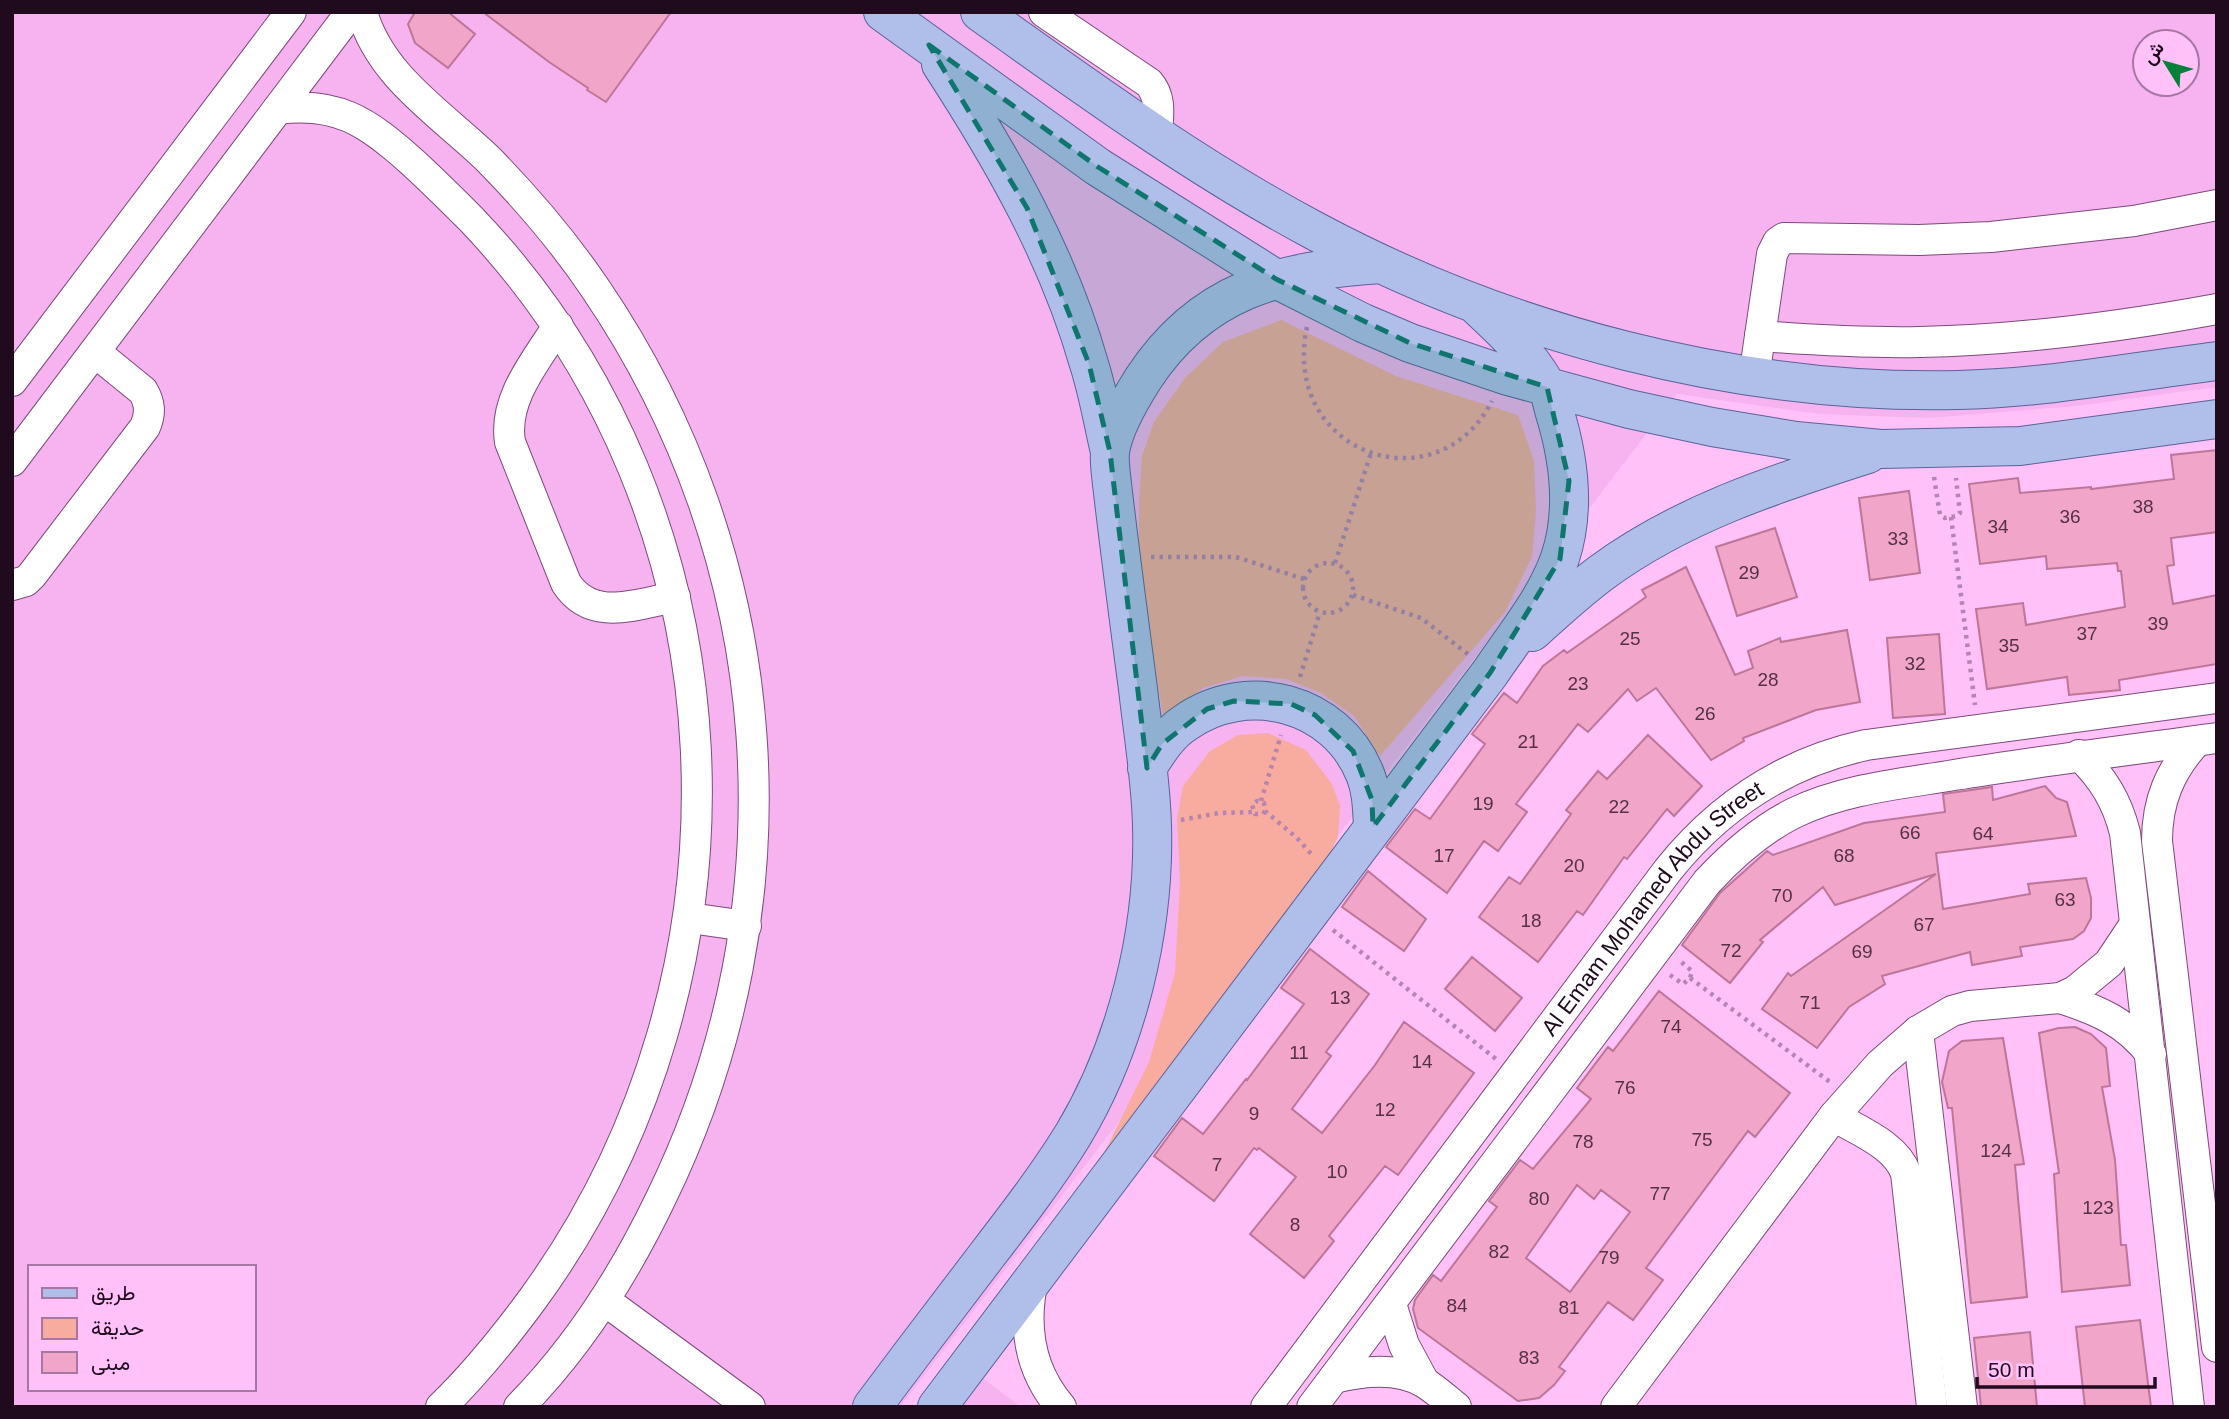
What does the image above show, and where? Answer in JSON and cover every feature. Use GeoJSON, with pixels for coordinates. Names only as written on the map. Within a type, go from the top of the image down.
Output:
{"type":"FeatureCollection","features":[{"type":"Feature","properties":{"kind":"main road"},"geometry":{"type":"LineString","coordinates":[[883,12],[1098,167],[1276,279],[1410,343],[1508,376],[1629,409],[1712,427],[1796,441],[1881,449],[2020,446],[2217,419]]}},
{"type":"Feature","properties":{"kind":"main road"},"geometry":{"type":"LineString","coordinates":[[986,15],[1157,134],[1315,232],[1475,304],[1638,354],[1754,377],[1829,386],[1958,390],[2022,387],[2217,360]]}},
{"type":"Feature","properties":{"kind":"main road"},"geometry":{"type":"LineString","coordinates":[[872,1407],[1044,1180],[1074,1133],[1099,1085],[1119,1034],[1136,970],[1149,889],[1152,826],[1110,452],[1089,364],[1045,246],[1007,171],[929,45]]}},
{"type":"Feature","properties":{"kind":"main road"},"geometry":{"type":"LineString","coordinates":[[1110,452],[1122,419],[1157,357],[1182,330],[1211,308],[1243,291],[1276,279],[1339,267],[1381,264]]}},
{"type":"Feature","properties":{"kind":"main road"},"geometry":{"type":"LineString","coordinates":[[937,1407],[1490,673],[1545,589],[1560,559],[1567,527],[1569,481],[1562,435],[1547,387],[1523,352],[1475,304]]}},
{"type":"Feature","properties":{"kind":"main road"},"geometry":{"type":"LineString","coordinates":[[1490,673],[1601,573],[1647,543],[1747,494],[1881,449]]}},
{"type":"Feature","properties":{"kind":"main road"},"geometry":{"type":"LineString","coordinates":[[1147,768],[1162,744],[1183,724],[1207,709],[1234,701],[1263,699],[1291,704],[1315,715],[1336,731],[1353,751],[1365,775],[1372,800],[1373,827]]}},
{"type":"Feature","properties":{"kind":"street"},"geometry":{"type":"LineString","coordinates":[[12,381],[290,12]]}},
{"type":"Feature","properties":{"kind":"street"},"geometry":{"type":"LineString","coordinates":[[12,461],[351,12]]}},
{"type":"Feature","properties":{"kind":"street"},"geometry":{"type":"LineString","coordinates":[[362,12],[375,46],[388,65],[487,159],[544,219],[580,267],[639,358],[677,433],[708,511],[731,592],[747,674],[754,758],[754,842],[746,926],[731,1005],[705,1096],[681,1158],[645,1231],[604,1300],[533,1403]]}},
{"type":"Feature","properties":{"kind":"street"},"geometry":{"type":"LineString","coordinates":[[1044,12],[1149,83],[1158,102],[1157,134]]}},
{"type":"Feature","properties":{"kind":"street"},"geometry":{"type":"LineString","coordinates":[[278,110],[298,106],[340,112],[377,131],[444,191],[505,255],[558,326],[608,411],[647,502],[675,597],[694,703],[699,811],[690,918],[671,1008],[644,1096],[607,1181],[561,1261],[507,1335],[441,1407]]}},
{"type":"Feature","properties":{"kind":"street"},"geometry":{"type":"LineString","coordinates":[[1754,377],[1772,254],[1778,242],[1784,238],[1919,240],[1991,237],[2134,221],[2217,205]]}},
{"type":"Feature","properties":{"kind":"street"},"geometry":{"type":"LineString","coordinates":[[1760,337],[1843,342],[1997,339],[2137,323],[2217,309]]}},
{"type":"Feature","properties":{"kind":"street"},"geometry":{"type":"LineString","coordinates":[[558,326],[518,391],[509,417],[508,430],[510,442],[566,583],[573,594],[596,607],[608,608],[675,597]]}},
{"type":"Feature","properties":{"kind":"street"},"geometry":{"type":"LineString","coordinates":[[12,584],[26,581],[33,575],[149,418],[148,399],[143,391],[95,352]]}},
{"type":"Feature","properties":{"kind":"street","name":"Al Emam Mohamed Abdu Street"},"geometry":{"type":"LineString","coordinates":[[1266,1407],[1668,870],[1687,846],[1730,806],[1780,774],[1835,752],[1866,745],[2217,698]]}},
{"type":"Feature","properties":{"kind":"street"},"geometry":{"type":"LineString","coordinates":[[2207,739],[2184,754],[2166,785],[2160,803],[2157,830],[2217,1347]]}},
{"type":"Feature","properties":{"kind":"street","name":"Al Emam Mohamed Abdu Street"},"geometry":{"type":"LineString","coordinates":[[1312,1407],[1707,882],[1747,844],[1794,814],[1845,794],[2079,755],[2207,739]]}},
{"type":"Feature","properties":{"kind":"street"},"geometry":{"type":"LineString","coordinates":[[2079,755],[2104,782],[2125,832],[2189,1407]]}},
{"type":"Feature","properties":{"kind":"street"},"geometry":{"type":"LineString","coordinates":[[2125,832],[2157,830]]}},
{"type":"Feature","properties":{"kind":"street"},"geometry":{"type":"LineString","coordinates":[[690,918],[746,926]]}},
{"type":"Feature","properties":{"kind":"street"},"geometry":{"type":"LineString","coordinates":[[2060,998],[2093,978],[2109,963],[2135,924]]}},
{"type":"Feature","properties":{"kind":"street"},"geometry":{"type":"LineString","coordinates":[[1616,1407],[1841,1106],[1880,1064],[1918,1031],[1952,1012],[1970,1006],[2060,998],[2100,1012],[2119,1023],[2137,1037],[2151,1054]]}},
{"type":"Feature","properties":{"kind":"street"},"geometry":{"type":"LineString","coordinates":[[1918,1031],[1962,1407]]}},
{"type":"Feature","properties":{"kind":"street"},"geometry":{"type":"LineString","coordinates":[[1841,1106],[1899,1160],[1906,1173],[1932,1407]]}},
{"type":"Feature","properties":{"kind":"street"},"geometry":{"type":"LineString","coordinates":[[1899,1160],[1932,1151]]}},
{"type":"Feature","properties":{"kind":"street"},"geometry":{"type":"LineString","coordinates":[[2165,1189],[2197,1185]]}},
{"type":"Feature","properties":{"kind":"street"},"geometry":{"type":"LineString","coordinates":[[1033,1279],[1028,1310],[1029,1341],[1034,1361],[1053,1404]]}},
{"type":"Feature","properties":{"kind":"street"},"geometry":{"type":"LineString","coordinates":[[604,1300],[750,1407]]}},
{"type":"Feature","properties":{"kind":"street"},"geometry":{"type":"LineString","coordinates":[[1391,1304],[1404,1345],[1424,1382]]}},
{"type":"Feature","properties":{"kind":"street"},"geometry":{"type":"LineString","coordinates":[[1334,1378],[1364,1372],[1394,1373],[1424,1382],[1456,1407]]}},
{"type":"Feature","properties":{"kind":"path"},"geometry":{"type":"LineString","coordinates":[[1316,300],[1308,324],[1302,358],[1309,393],[1327,424],[1341,437],[1371,453],[1409,457],[1445,448],[1475,426],[1508,376]]}},
{"type":"Feature","properties":{"kind":"path"},"geometry":{"type":"LineString","coordinates":[[1941,449],[1960,513],[1943,518],[1940,515],[1941,449]]}},
{"type":"Feature","properties":{"kind":"path"},"geometry":{"type":"LineString","coordinates":[[1335,563],[1371,453]]}},
{"type":"Feature","properties":{"kind":"path"},"geometry":{"type":"LineString","coordinates":[[1951,517],[1979,730]]}},
{"type":"Feature","properties":{"kind":"path"},"geometry":{"type":"LineString","coordinates":[[1121,558],[1236,557],[1304,579]]}},
{"type":"Feature","properties":{"kind":"path"},"geometry":{"type":"LineString","coordinates":[[1335,563],[1351,575],[1353,595],[1349,604],[1340,611],[1330,614],[1320,612],[1311,607],[1305,599],[1304,579],[1317,565],[1335,563]]}},
{"type":"Feature","properties":{"kind":"path"},"geometry":{"type":"LineString","coordinates":[[1353,595],[1421,618],[1490,673]]}},
{"type":"Feature","properties":{"kind":"path"},"geometry":{"type":"LineString","coordinates":[[1261,801],[1320,612]]}},
{"type":"Feature","properties":{"kind":"path"},"geometry":{"type":"LineString","coordinates":[[1261,801],[1265,811],[1296,837],[1334,880]]}},
{"type":"Feature","properties":{"kind":"path"},"geometry":{"type":"LineString","coordinates":[[1253,811],[1254,802],[1261,801]]}},
{"type":"Feature","properties":{"kind":"path"},"geometry":{"type":"LineString","coordinates":[[1152,826],[1219,813],[1253,811],[1259,815],[1265,811]]}},
{"type":"Feature","properties":{"kind":"path"},"geometry":{"type":"LineString","coordinates":[[1310,913],[1517,1075]]}},
{"type":"Feature","properties":{"kind":"path"},"geometry":{"type":"LineString","coordinates":[[1690,978],[1841,1106]]}},
{"type":"Feature","properties":{"kind":"highlighted area"},"geometry":{"type":"Polygon","coordinates":[[[929,45],[1098,167],[1276,279],[1410,343],[1547,387],[1569,481],[1560,559],[1490,673],[1373,827],[1372,800],[1353,751],[1315,715],[1291,704],[1234,701],[1207,709],[1162,744],[1147,768],[1110,452],[1089,364],[1027,208],[929,45]]]}},
{"type":"Feature","properties":{"kind":"shaded area"},"geometry":{"type":"Polygon","coordinates":[[[12,12],[2217,12],[2217,387],[2077,406],[1928,418],[1820,414],[1677,394],[900,1407],[12,1407],[12,12]]]}},
{"type":"Feature","properties":{"kind":"shaded area"},"geometry":{"type":"Polygon","coordinates":[[[953,1356],[1021,1407],[914,1407],[953,1356]]]}},
{"type":"Feature","properties":{"kind":"green space"},"geometry":{"type":"Polygon","coordinates":[[[1281,320],[1396,376],[1518,415],[1534,461],[1536,512],[1532,557],[1505,612],[1380,756],[1354,716],[1321,693],[1286,679],[1243,676],[1203,688],[1164,720],[1139,576],[1142,456],[1154,422],[1185,378],[1223,342],[1281,320]]]}},
{"type":"Feature","properties":{"kind":"green space"},"geometry":{"type":"Polygon","coordinates":[[[1268,733],[1306,750],[1332,784],[1340,806],[1338,837],[1324,866],[1109,1155],[1105,1151],[1149,1062],[1175,973],[1180,881],[1177,819],[1183,786],[1210,751],[1238,735],[1268,733]]]}},
{"type":"Feature","properties":{"kind":"building"},"geometry":{"type":"Polygon","coordinates":[[[415,12],[448,12],[475,34],[448,68],[415,43],[408,24],[415,12]]]}},
{"type":"Feature","properties":{"kind":"building"},"geometry":{"type":"Polygon","coordinates":[[[483,12],[671,12],[606,102],[483,12]]]}},
{"type":"Feature","properties":{"kind":"building"},"geometry":{"type":"Polygon","coordinates":[[[2217,450],[2217,532],[2171,538],[2174,565],[2167,566],[2173,604],[2217,595],[2217,664],[2119,680],[2120,690],[2069,695],[2067,677],[1987,689],[1976,609],[2023,603],[2026,625],[2125,607],[2121,571],[2118,571],[2117,563],[2047,569],[2046,556],[1980,564],[1969,484],[2018,478],[2020,493],[2091,489],[2174,479],[2171,455],[2217,450]]]}},
{"type":"Feature","properties":{"kind":"building"},"geometry":{"type":"Polygon","coordinates":[[[1909,491],[1920,573],[1870,580],[1859,498],[1909,491]]]}},
{"type":"Feature","properties":{"kind":"building"},"geometry":{"type":"Polygon","coordinates":[[[1775,528],[1797,597],[1737,616],[1716,547],[1775,528]]]}},
{"type":"Feature","properties":{"kind":"building"},"geometry":{"type":"Polygon","coordinates":[[[1686,567],[1735,675],[1753,668],[1748,651],[1780,638],[1781,642],[1847,630],[1860,702],[1816,710],[1743,738],[1744,741],[1711,760],[1656,688],[1637,701],[1628,689],[1588,732],[1578,724],[1516,804],[1527,812],[1498,851],[1484,841],[1447,893],[1386,847],[1415,809],[1430,819],[1485,744],[1472,734],[1504,693],[1517,703],[1543,666],[1564,650],[1567,653],[1646,597],[1642,590],[1686,567]]]}},
{"type":"Feature","properties":{"kind":"building"},"geometry":{"type":"Polygon","coordinates":[[[1939,634],[1945,714],[1893,718],[1887,638],[1939,634]]]}},
{"type":"Feature","properties":{"kind":"building"},"geometry":{"type":"Polygon","coordinates":[[[1648,735],[1702,786],[1674,816],[1667,809],[1627,859],[1624,857],[1583,915],[1577,911],[1538,962],[1479,917],[1509,877],[1520,884],[1571,814],[1566,810],[1598,771],[1607,779],[1648,735]]]}},
{"type":"Feature","properties":{"kind":"building"},"geometry":{"type":"Polygon","coordinates":[[[2045,786],[2056,798],[2067,802],[2076,836],[1936,853],[1943,909],[2030,894],[2028,884],[2086,878],[2091,898],[2091,918],[2084,931],[2073,939],[2020,947],[2022,956],[1972,965],[1970,952],[1882,976],[1885,984],[1849,1007],[1817,1048],[1762,1009],[1788,973],[1791,976],[1936,874],[1835,905],[1823,887],[1760,940],[1763,942],[1730,983],[1682,945],[1720,893],[1767,851],[1773,855],[1864,823],[1945,812],[1943,794],[1992,787],[1993,800],[2045,786]]]}},
{"type":"Feature","properties":{"kind":"building"},"geometry":{"type":"Polygon","coordinates":[[[1368,871],[1426,919],[1404,951],[1342,907],[1368,871]]]}},
{"type":"Feature","properties":{"kind":"building"},"geometry":{"type":"Polygon","coordinates":[[[1310,949],[1369,994],[1326,1052],[1331,1056],[1292,1109],[1322,1133],[1375,1065],[1404,1022],[1474,1073],[1398,1175],[1385,1166],[1329,1236],[1334,1241],[1304,1278],[1250,1234],[1296,1177],[1259,1148],[1254,1148],[1214,1201],[1154,1156],[1182,1118],[1203,1134],[1247,1080],[1304,1004],[1281,988],[1310,949]]]}},
{"type":"Feature","properties":{"kind":"building"},"geometry":{"type":"Polygon","coordinates":[[[1472,957],[1522,998],[1495,1031],[1445,989],[1472,957]]]}},
{"type":"Feature","properties":{"kind":"building"},"geometry":{"type":"Polygon","coordinates":[[[1659,991],[1790,1093],[1755,1137],[1748,1131],[1646,1268],[1663,1280],[1633,1320],[1608,1302],[1559,1367],[1565,1371],[1554,1385],[1539,1398],[1518,1401],[1418,1328],[1413,1309],[1415,1300],[1433,1275],[1441,1281],[1497,1207],[1489,1201],[1520,1160],[1533,1169],[1591,1099],[1577,1088],[1608,1047],[1613,1051],[1659,991]],[[1577,1185],[1526,1258],[1570,1292],[1630,1212],[1601,1190],[1594,1199],[1577,1185]]]}},
{"type":"Feature","properties":{"kind":"building"},"geometry":{"type":"Polygon","coordinates":[[[2075,1027],[2091,1034],[2106,1048],[2110,1086],[2102,1087],[2115,1160],[2121,1245],[2126,1245],[2130,1285],[2062,1292],[2054,1174],[2059,1173],[2039,1033],[2075,1027]]]}},
{"type":"Feature","properties":{"kind":"building"},"geometry":{"type":"Polygon","coordinates":[[[2003,1038],[2024,1164],[2015,1165],[2027,1297],[1971,1303],[1952,1108],[1948,1108],[1942,1082],[1949,1051],[1962,1041],[2003,1038]]]}},
{"type":"Feature","properties":{"kind":"building"},"geometry":{"type":"Polygon","coordinates":[[[2140,1320],[2151,1407],[2085,1407],[2076,1327],[2140,1320]]]}},
{"type":"Feature","properties":{"kind":"building"},"geometry":{"type":"Polygon","coordinates":[[[2030,1332],[2037,1407],[1981,1407],[1974,1338],[2030,1332]]]}}]}
